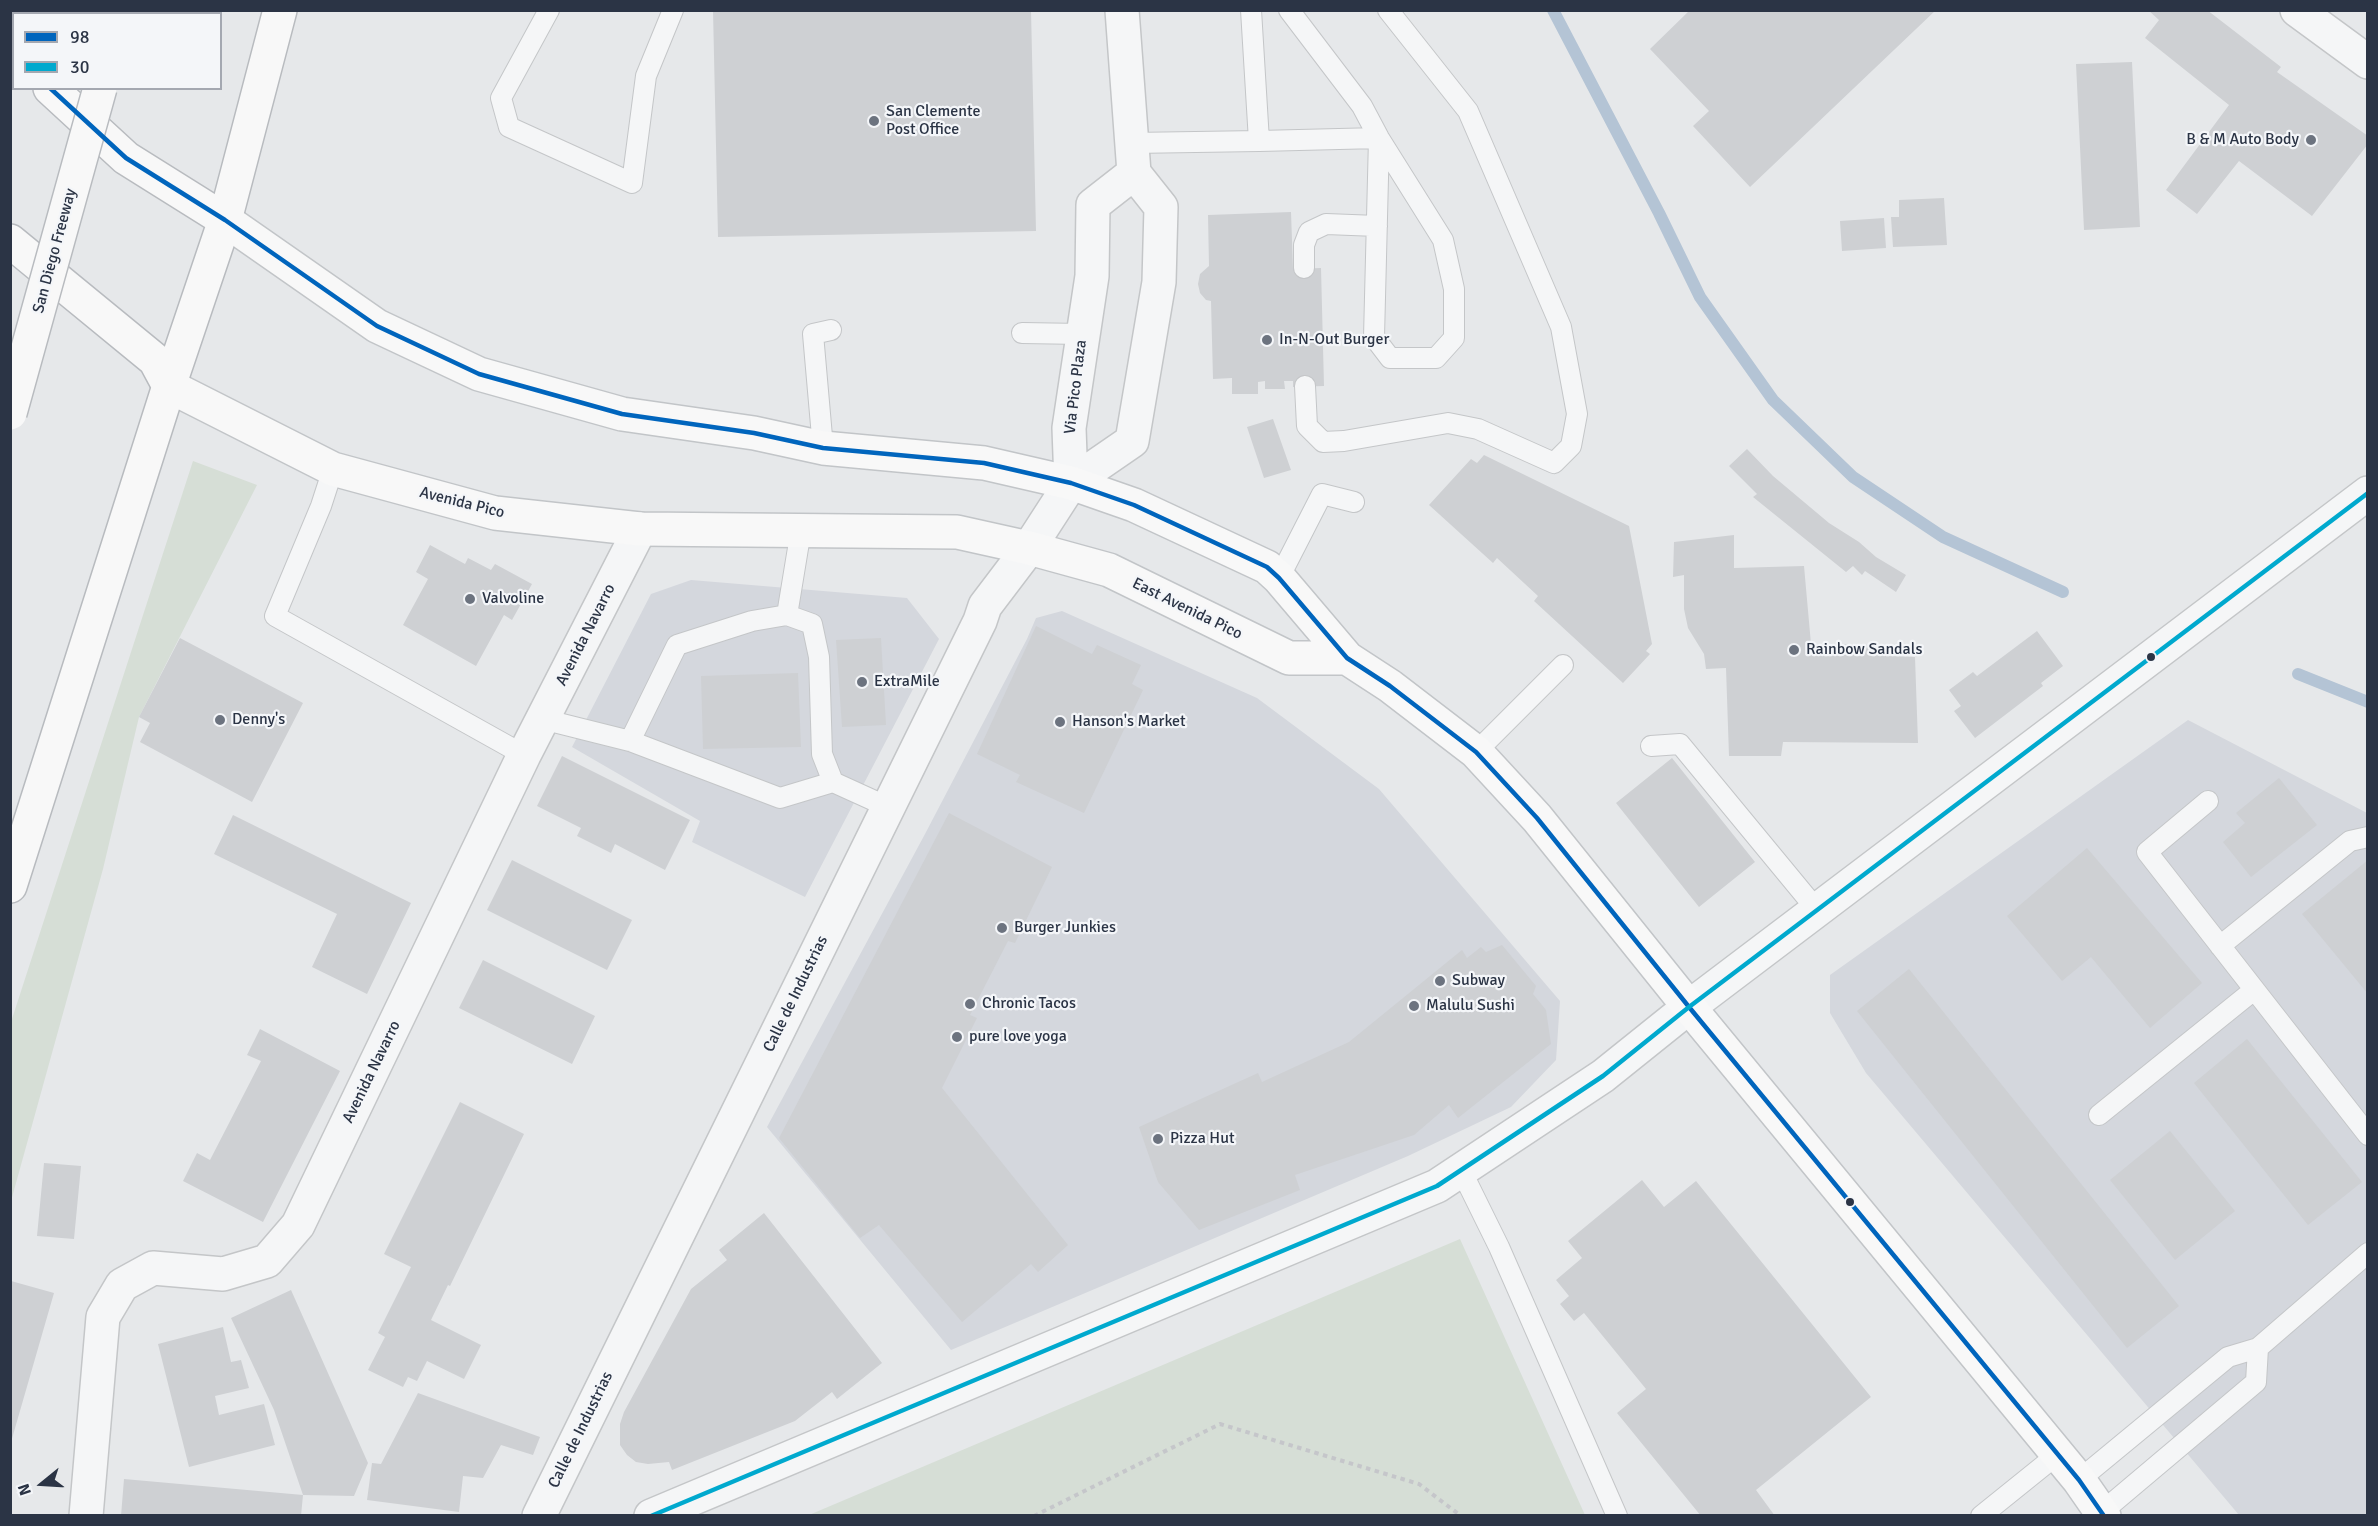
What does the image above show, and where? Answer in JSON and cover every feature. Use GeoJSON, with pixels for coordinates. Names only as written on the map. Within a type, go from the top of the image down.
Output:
{"type":"FeatureCollection","features":[{"type":"Feature","properties":{"kind":"main road"},"geometry":{"type":"LineString","coordinates":[[10,886],[169,386],[225,220],[280,10]]}},
{"type":"Feature","properties":{"kind":"main road"},"geometry":{"type":"LineString","coordinates":[[52,90],[126,158],[225,220],[377,326],[479,374],[622,414],[754,433],[823,448],[984,463],[1071,483],[1134,505],[1267,567],[1280,578],[1347,657],[1390,686],[1476,752],[1537,818],[1689,1007],[2107,1514]]}},
{"type":"Feature","properties":{"kind":"main road","name":"San Diego Freeway"},"geometry":{"type":"LineString","coordinates":[[10,413],[99,90]]}},
{"type":"Feature","properties":{"kind":"main road"},"geometry":{"type":"LineString","coordinates":[[10,241],[155,360],[169,386]]}},
{"type":"Feature","properties":{"kind":"main road","name":"Avenida Pico"},"geometry":{"type":"LineString","coordinates":[[169,386],[333,470],[495,513],[640,529],[957,532],[1029,548]]}},
{"type":"Feature","properties":{"kind":"main road","name":"East Avenida Pico"},"geometry":{"type":"LineString","coordinates":[[1029,548],[1108,570],[1289,658],[1347,657]]}},
{"type":"Feature","properties":{"kind":"street"},"geometry":{"type":"LineString","coordinates":[[1071,483],[1132,441],[1159,282],[1161,207],[1133,158],[1122,10]]}},
{"type":"Feature","properties":{"kind":"street"},"geometry":{"type":"LineString","coordinates":[[2298,10],[2367,62]]}},
{"type":"Feature","properties":{"kind":"street","name":"Via Pico Plaza"},"geometry":{"type":"LineString","coordinates":[[1071,483],[1069,428],[1092,276],[1093,205],[1133,158]]}},
{"type":"Feature","properties":{"kind":"street","name":"Calle de Industrias"},"geometry":{"type":"LineString","coordinates":[[539,1515],[980,621],[985,606],[1029,548],[1071,483]]}},
{"type":"Feature","properties":{"kind":"street"},"geometry":{"type":"LineString","coordinates":[[651,1515],[1437,1186],[1603,1076],[1689,1007],[2367,493]]}},
{"type":"Feature","properties":{"kind":"street","name":"Avenida Navarro"},"geometry":{"type":"LineString","coordinates":[[86,1515],[103,1317],[122,1284],[153,1268],[223,1274],[267,1261],[298,1226],[524,755],[640,529]]}},
{"type":"Feature","properties":{"kind":"lane"},"geometry":{"type":"LineString","coordinates":[[549,10],[501,98],[509,127],[632,183],[646,76],[673,10]]}},
{"type":"Feature","properties":{"kind":"lane"},"geometry":{"type":"LineString","coordinates":[[1251,10],[1259,141]]}},
{"type":"Feature","properties":{"kind":"lane"},"geometry":{"type":"LineString","coordinates":[[1289,10],[1362,106],[1379,138],[1443,240],[1454,289],[1455,338],[1436,358],[1390,358],[1374,337],[1379,138]]}},
{"type":"Feature","properties":{"kind":"lane"},"geometry":{"type":"LineString","coordinates":[[1305,386],[1307,426],[1323,442],[1344,441],[1448,423],[1478,429],[1554,463],[1571,446],[1577,414],[1561,327],[1468,111],[1388,10]]}},
{"type":"Feature","properties":{"kind":"lane"},"geometry":{"type":"LineString","coordinates":[[1133,158],[1259,141],[1379,138]]}},
{"type":"Feature","properties":{"kind":"lane"},"geometry":{"type":"LineString","coordinates":[[1304,268],[1304,245],[1309,232],[1326,224],[1377,226]]}},
{"type":"Feature","properties":{"kind":"lane"},"geometry":{"type":"LineString","coordinates":[[823,448],[813,334],[831,330]]}},
{"type":"Feature","properties":{"kind":"lane"},"geometry":{"type":"LineString","coordinates":[[1022,333],[1082,334]]}},
{"type":"Feature","properties":{"kind":"lane"},"geometry":{"type":"LineString","coordinates":[[333,470],[321,506],[275,616],[524,755]]}},
{"type":"Feature","properties":{"kind":"lane"},"geometry":{"type":"LineString","coordinates":[[1280,578],[1322,494],[1354,502]]}},
{"type":"Feature","properties":{"kind":"lane"},"geometry":{"type":"LineString","coordinates":[[787,615],[801,530]]}},
{"type":"Feature","properties":{"kind":"lane"},"geometry":{"type":"LineString","coordinates":[[630,741],[677,645],[752,621],[787,615],[812,624],[819,657],[822,754],[832,782]]}},
{"type":"Feature","properties":{"kind":"lane"},"geometry":{"type":"LineString","coordinates":[[1476,752],[1563,665]]}},
{"type":"Feature","properties":{"kind":"lane"},"geometry":{"type":"LineString","coordinates":[[542,719],[630,741],[780,798],[832,782],[888,807]]}},
{"type":"Feature","properties":{"kind":"lane"},"geometry":{"type":"LineString","coordinates":[[1651,746],[1680,744],[1817,910]]}},
{"type":"Feature","properties":{"kind":"lane"},"geometry":{"type":"LineString","coordinates":[[2208,801],[2147,852],[2367,1135]]}},
{"type":"Feature","properties":{"kind":"lane"},"geometry":{"type":"LineString","coordinates":[[2220,946],[2350,841],[2367,837]]}},
{"type":"Feature","properties":{"kind":"lane"},"geometry":{"type":"LineString","coordinates":[[2099,1115],[2254,990]]}},
{"type":"Feature","properties":{"kind":"lane"},"geometry":{"type":"LineString","coordinates":[[1461,1170],[1499,1247],[1617,1515]]}},
{"type":"Feature","properties":{"kind":"lane"},"geometry":{"type":"LineString","coordinates":[[2079,1479],[2228,1357],[2258,1348],[2367,1253]]}},
{"type":"Feature","properties":{"kind":"lane"},"geometry":{"type":"LineString","coordinates":[[2107,1514],[2256,1382],[2258,1348]]}},
{"type":"Feature","properties":{"kind":"lane"},"geometry":{"type":"LineString","coordinates":[[1980,1515],[2058,1454]]}},
{"type":"Feature","properties":{"kind":"path"},"geometry":{"type":"LineString","coordinates":[[1034,1515],[1220,1424],[1419,1484],[1461,1515]]}},
{"type":"Feature","properties":{"kind":"shaded area"},"geometry":{"type":"Polygon","coordinates":[[[193,461],[257,485],[139,717],[103,869],[11,1201],[11,1022],[193,461]]]}},
{"type":"Feature","properties":{"kind":"shaded area"},"geometry":{"type":"Polygon","coordinates":[[[691,580],[907,598],[939,639],[805,897],[692,842],[700,821],[572,747],[651,594],[691,580]]]}},
{"type":"Feature","properties":{"kind":"shaded area"},"geometry":{"type":"Polygon","coordinates":[[[1062,611],[1257,698],[1379,789],[1560,1001],[1556,1060],[1511,1107],[1408,1156],[951,1350],[767,1127],[925,834],[1036,618],[1062,611]]]}},
{"type":"Feature","properties":{"kind":"shaded area"},"geometry":{"type":"Polygon","coordinates":[[[2188,720],[2367,813],[2367,1515],[2239,1515],[1866,1073],[1830,1013],[1830,975],[2188,720]]]}},
{"type":"Feature","properties":{"kind":"shaded area"},"geometry":{"type":"Polygon","coordinates":[[[1460,1239],[1585,1515],[809,1515],[1460,1239]]]}},
{"type":"Feature","properties":{"kind":"building","name":"San Clemente Post Office"},"geometry":{"type":"Polygon","coordinates":[[[713,10],[1031,10],[1036,231],[718,237],[713,10]]]}},
{"type":"Feature","properties":{"kind":"building"},"geometry":{"type":"Polygon","coordinates":[[[1690,10],[1936,10],[1750,187],[1693,126],[1709,111],[1650,49],[1690,10]]]}},
{"type":"Feature","properties":{"kind":"building"},"geometry":{"type":"Polygon","coordinates":[[[2148,10],[2207,10],[2281,67],[2277,72],[2368,136],[2368,144],[2312,216],[2239,161],[2197,214],[2166,190],[2229,105],[2145,38],[2159,20],[2148,10]]]}},
{"type":"Feature","properties":{"kind":"building"},"geometry":{"type":"Polygon","coordinates":[[[2132,62],[2140,227],[2084,230],[2076,64],[2132,62]]]}},
{"type":"Feature","properties":{"kind":"building"},"geometry":{"type":"Polygon","coordinates":[[[1944,198],[1947,245],[1893,247],[1891,217],[1899,217],[1899,200],[1944,198]]]}},
{"type":"Feature","properties":{"kind":"building","name":"In-N-Out Burger"},"geometry":{"type":"Polygon","coordinates":[[[1291,212],[1293,269],[1321,268],[1324,386],[1293,387],[1293,381],[1284,381],[1285,389],[1265,389],[1265,381],[1258,382],[1258,394],[1232,394],[1232,378],[1213,379],[1211,301],[1206,300],[1200,293],[1198,284],[1200,274],[1209,266],[1208,215],[1291,212]]]}},
{"type":"Feature","properties":{"kind":"building"},"geometry":{"type":"Polygon","coordinates":[[[1884,218],[1886,248],[1842,251],[1840,221],[1884,218]]]}},
{"type":"Feature","properties":{"kind":"building"},"geometry":{"type":"Polygon","coordinates":[[[1273,419],[1291,470],[1264,478],[1247,427],[1273,419]]]}},
{"type":"Feature","properties":{"kind":"building"},"geometry":{"type":"Polygon","coordinates":[[[1747,449],[1773,476],[1829,523],[1859,542],[1876,557],[1906,575],[1896,592],[1865,571],[1862,575],[1853,566],[1846,572],[1753,497],[1757,494],[1729,466],[1747,449]]]}},
{"type":"Feature","properties":{"kind":"building"},"geometry":{"type":"Polygon","coordinates":[[[1484,455],[1629,526],[1652,644],[1646,651],[1650,654],[1623,683],[1534,601],[1538,596],[1497,558],[1493,563],[1429,505],[1471,459],[1477,463],[1484,455]]]}},
{"type":"Feature","properties":{"kind":"building","name":"Rainbow Sandals"},"geometry":{"type":"Polygon","coordinates":[[[1734,535],[1734,568],[1804,566],[1811,644],[1885,645],[1888,656],[1915,657],[1918,743],[1783,742],[1781,756],[1729,756],[1726,668],[1706,669],[1704,654],[1688,628],[1684,609],[1684,575],[1673,577],[1674,542],[1734,535]]]}},
{"type":"Feature","properties":{"kind":"building","name":"Valvoline"},"geometry":{"type":"Polygon","coordinates":[[[430,545],[465,564],[468,558],[491,570],[495,564],[532,584],[512,620],[504,615],[476,666],[403,625],[428,579],[416,572],[430,545]]]}},
{"type":"Feature","properties":{"kind":"building","name":"Hanson's Market"},"geometry":{"type":"Polygon","coordinates":[[[1036,626],[1092,654],[1097,645],[1141,665],[1132,684],[1143,690],[1084,813],[1016,782],[1020,775],[977,754],[1036,626]]]}},
{"type":"Feature","properties":{"kind":"building"},"geometry":{"type":"Polygon","coordinates":[[[2037,631],[2063,666],[2041,683],[2043,686],[1975,738],[1954,711],[1961,706],[1949,690],[1973,672],[1977,676],[2037,631]]]}},
{"type":"Feature","properties":{"kind":"building","name":"Denny's"},"geometry":{"type":"Polygon","coordinates":[[[180,638],[303,703],[252,802],[140,742],[150,723],[139,717],[180,638]]]}},
{"type":"Feature","properties":{"kind":"building","name":"ExtraMile"},"geometry":{"type":"Polygon","coordinates":[[[881,638],[886,725],[842,727],[836,640],[881,638]]]}},
{"type":"Feature","properties":{"kind":"building"},"geometry":{"type":"Polygon","coordinates":[[[798,673],[801,747],[703,749],[701,676],[798,673]]]}},
{"type":"Feature","properties":{"kind":"building"},"geometry":{"type":"Polygon","coordinates":[[[562,756],[690,820],[665,870],[615,844],[611,853],[577,836],[581,828],[537,806],[562,756]]]}},
{"type":"Feature","properties":{"kind":"building"},"geometry":{"type":"Polygon","coordinates":[[[1672,758],[1755,862],[1699,907],[1616,803],[1672,758]]]}},
{"type":"Feature","properties":{"kind":"building"},"geometry":{"type":"Polygon","coordinates":[[[2279,778],[2317,825],[2251,877],[2223,842],[2245,823],[2236,813],[2279,778]]]}},
{"type":"Feature","properties":{"kind":"building"},"geometry":{"type":"Polygon","coordinates":[[[949,813],[1052,867],[1015,943],[1008,941],[970,1015],[977,1018],[942,1088],[1068,1245],[1038,1272],[1031,1264],[962,1322],[879,1225],[860,1238],[779,1138],[949,813]]]}},
{"type":"Feature","properties":{"kind":"building"},"geometry":{"type":"Polygon","coordinates":[[[233,815],[411,903],[367,994],[312,967],[337,914],[214,854],[233,815]]]}},
{"type":"Feature","properties":{"kind":"building"},"geometry":{"type":"Polygon","coordinates":[[[2087,848],[2202,983],[2150,1028],[2091,957],[2062,981],[2007,916],[2087,848]]]}},
{"type":"Feature","properties":{"kind":"building"},"geometry":{"type":"Polygon","coordinates":[[[512,860],[632,920],[607,970],[487,910],[512,860]]]}},
{"type":"Feature","properties":{"kind":"building"},"geometry":{"type":"Polygon","coordinates":[[[2368,860],[2368,994],[2302,914],[2368,860]]]}},
{"type":"Feature","properties":{"kind":"building"},"geometry":{"type":"Polygon","coordinates":[[[1502,945],[1536,986],[1533,994],[1546,1010],[1551,1044],[1458,1118],[1449,1105],[1414,1135],[1295,1175],[1300,1190],[1199,1230],[1158,1182],[1139,1127],[1258,1073],[1262,1082],[1349,1042],[1462,950],[1467,958],[1481,947],[1486,952],[1502,945]]]}},
{"type":"Feature","properties":{"kind":"building"},"geometry":{"type":"Polygon","coordinates":[[[483,960],[595,1016],[572,1064],[459,1008],[483,960]]]}},
{"type":"Feature","properties":{"kind":"building"},"geometry":{"type":"Polygon","coordinates":[[[1909,969],[2179,1306],[2127,1348],[1857,1011],[1909,969]]]}},
{"type":"Feature","properties":{"kind":"building"},"geometry":{"type":"Polygon","coordinates":[[[260,1029],[340,1071],[263,1222],[183,1181],[197,1153],[210,1160],[261,1061],[247,1055],[260,1029]]]}},
{"type":"Feature","properties":{"kind":"building"},"geometry":{"type":"Polygon","coordinates":[[[2247,1039],[2362,1182],[2308,1225],[2194,1083],[2247,1039]]]}},
{"type":"Feature","properties":{"kind":"building"},"geometry":{"type":"Polygon","coordinates":[[[460,1102],[524,1134],[431,1320],[481,1345],[464,1379],[427,1361],[417,1381],[408,1377],[403,1387],[368,1370],[385,1337],[378,1333],[411,1267],[384,1254],[460,1102]]]}},
{"type":"Feature","properties":{"kind":"building"},"geometry":{"type":"Polygon","coordinates":[[[2170,1131],[2235,1211],[2175,1260],[2110,1180],[2170,1131]]]}},
{"type":"Feature","properties":{"kind":"building"},"geometry":{"type":"Polygon","coordinates":[[[44,1163],[81,1166],[74,1239],[37,1236],[44,1163]]]}},
{"type":"Feature","properties":{"kind":"building"},"geometry":{"type":"Polygon","coordinates":[[[1642,1180],[1664,1207],[1696,1181],[1871,1397],[1756,1490],[1775,1516],[1701,1516],[1617,1413],[1646,1389],[1584,1313],[1574,1321],[1560,1304],[1569,1296],[1556,1280],[1582,1258],[1568,1241],[1642,1180]]]}},
{"type":"Feature","properties":{"kind":"building"},"geometry":{"type":"Polygon","coordinates":[[[764,1213],[882,1363],[837,1399],[832,1392],[795,1421],[672,1470],[669,1462],[648,1464],[636,1462],[620,1445],[620,1424],[624,1412],[691,1289],[727,1260],[719,1250],[764,1213]]]}},
{"type":"Feature","properties":{"kind":"building"},"geometry":{"type":"Polygon","coordinates":[[[11,1281],[54,1293],[11,1442],[10,1284],[11,1281]]]}},
{"type":"Feature","properties":{"kind":"building"},"geometry":{"type":"Polygon","coordinates":[[[291,1290],[368,1463],[354,1496],[303,1495],[274,1410],[231,1318],[291,1290]]]}},
{"type":"Feature","properties":{"kind":"building"},"geometry":{"type":"Polygon","coordinates":[[[223,1327],[231,1362],[241,1360],[249,1388],[215,1396],[219,1415],[264,1404],[275,1445],[189,1467],[158,1344],[223,1327]]]}},
{"type":"Feature","properties":{"kind":"building"},"geometry":{"type":"Polygon","coordinates":[[[418,1393],[540,1437],[533,1455],[501,1445],[483,1478],[463,1476],[459,1512],[367,1500],[372,1463],[381,1464],[418,1393]]]}},
{"type":"Feature","properties":{"kind":"building"},"geometry":{"type":"Polygon","coordinates":[[[124,1479],[303,1495],[301,1516],[121,1516],[124,1479]]]}},
{"type":"Feature","properties":{"kind":"waterway"},"geometry":{"type":"LineString","coordinates":[[1553,10],[1659,213],[1700,297],[1773,400],[1853,477],[1943,537],[2063,592]]}},
{"type":"Feature","properties":{"kind":"waterway"},"geometry":{"type":"LineString","coordinates":[[2298,674],[2368,702]]}},
{"type":"Feature","properties":{"kind":"transit line","name":"98"},"geometry":{"type":"LineString","coordinates":[[52,90],[126,158],[225,220],[377,326],[479,374],[622,414],[754,433],[823,448],[984,463],[1071,483],[1134,505],[1267,567],[1347,658],[1390,686],[1476,752],[1537,818],[1689,1007],[2079,1480],[2104,1516]]}},
{"type":"Feature","properties":{"kind":"transit line","name":"30"},"geometry":{"type":"LineString","coordinates":[[651,1516],[1437,1186],[1603,1076],[1689,1007],[2368,493]]}},
{"type":"Feature","properties":{"kind":"place","name":"San Clemente Post Office"},"geometry":{"type":"Point","coordinates":[874,121]}},
{"type":"Feature","properties":{"kind":"place","name":"B & M Auto Body"},"geometry":{"type":"Point","coordinates":[2311,140]}},
{"type":"Feature","properties":{"kind":"place","name":"In-N-Out Burger"},"geometry":{"type":"Point","coordinates":[1267,340]}},
{"type":"Feature","properties":{"kind":"place","name":"Valvoline"},"geometry":{"type":"Point","coordinates":[470,599]}},
{"type":"Feature","properties":{"kind":"place","name":"Rainbow Sandals"},"geometry":{"type":"Point","coordinates":[1794,650]}},
{"type":"Feature","properties":{"kind":"place","name":"ExtraMile"},"geometry":{"type":"Point","coordinates":[862,682]}},
{"type":"Feature","properties":{"kind":"place","name":"Denny's"},"geometry":{"type":"Point","coordinates":[220,720]}},
{"type":"Feature","properties":{"kind":"place","name":"Hanson's Market"},"geometry":{"type":"Point","coordinates":[1060,722]}},
{"type":"Feature","properties":{"kind":"place","name":"Burger Junkies"},"geometry":{"type":"Point","coordinates":[1002,928]}},
{"type":"Feature","properties":{"kind":"place","name":"Subway"},"geometry":{"type":"Point","coordinates":[1440,981]}},
{"type":"Feature","properties":{"kind":"place","name":"Chronic Tacos"},"geometry":{"type":"Point","coordinates":[970,1004]}},
{"type":"Feature","properties":{"kind":"place","name":"Malulu Sushi"},"geometry":{"type":"Point","coordinates":[1414,1006]}},
{"type":"Feature","properties":{"kind":"place","name":"pure love yoga"},"geometry":{"type":"Point","coordinates":[957,1037]}},
{"type":"Feature","properties":{"kind":"place","name":"Pizza Hut"},"geometry":{"type":"Point","coordinates":[1158,1139]}}]}
